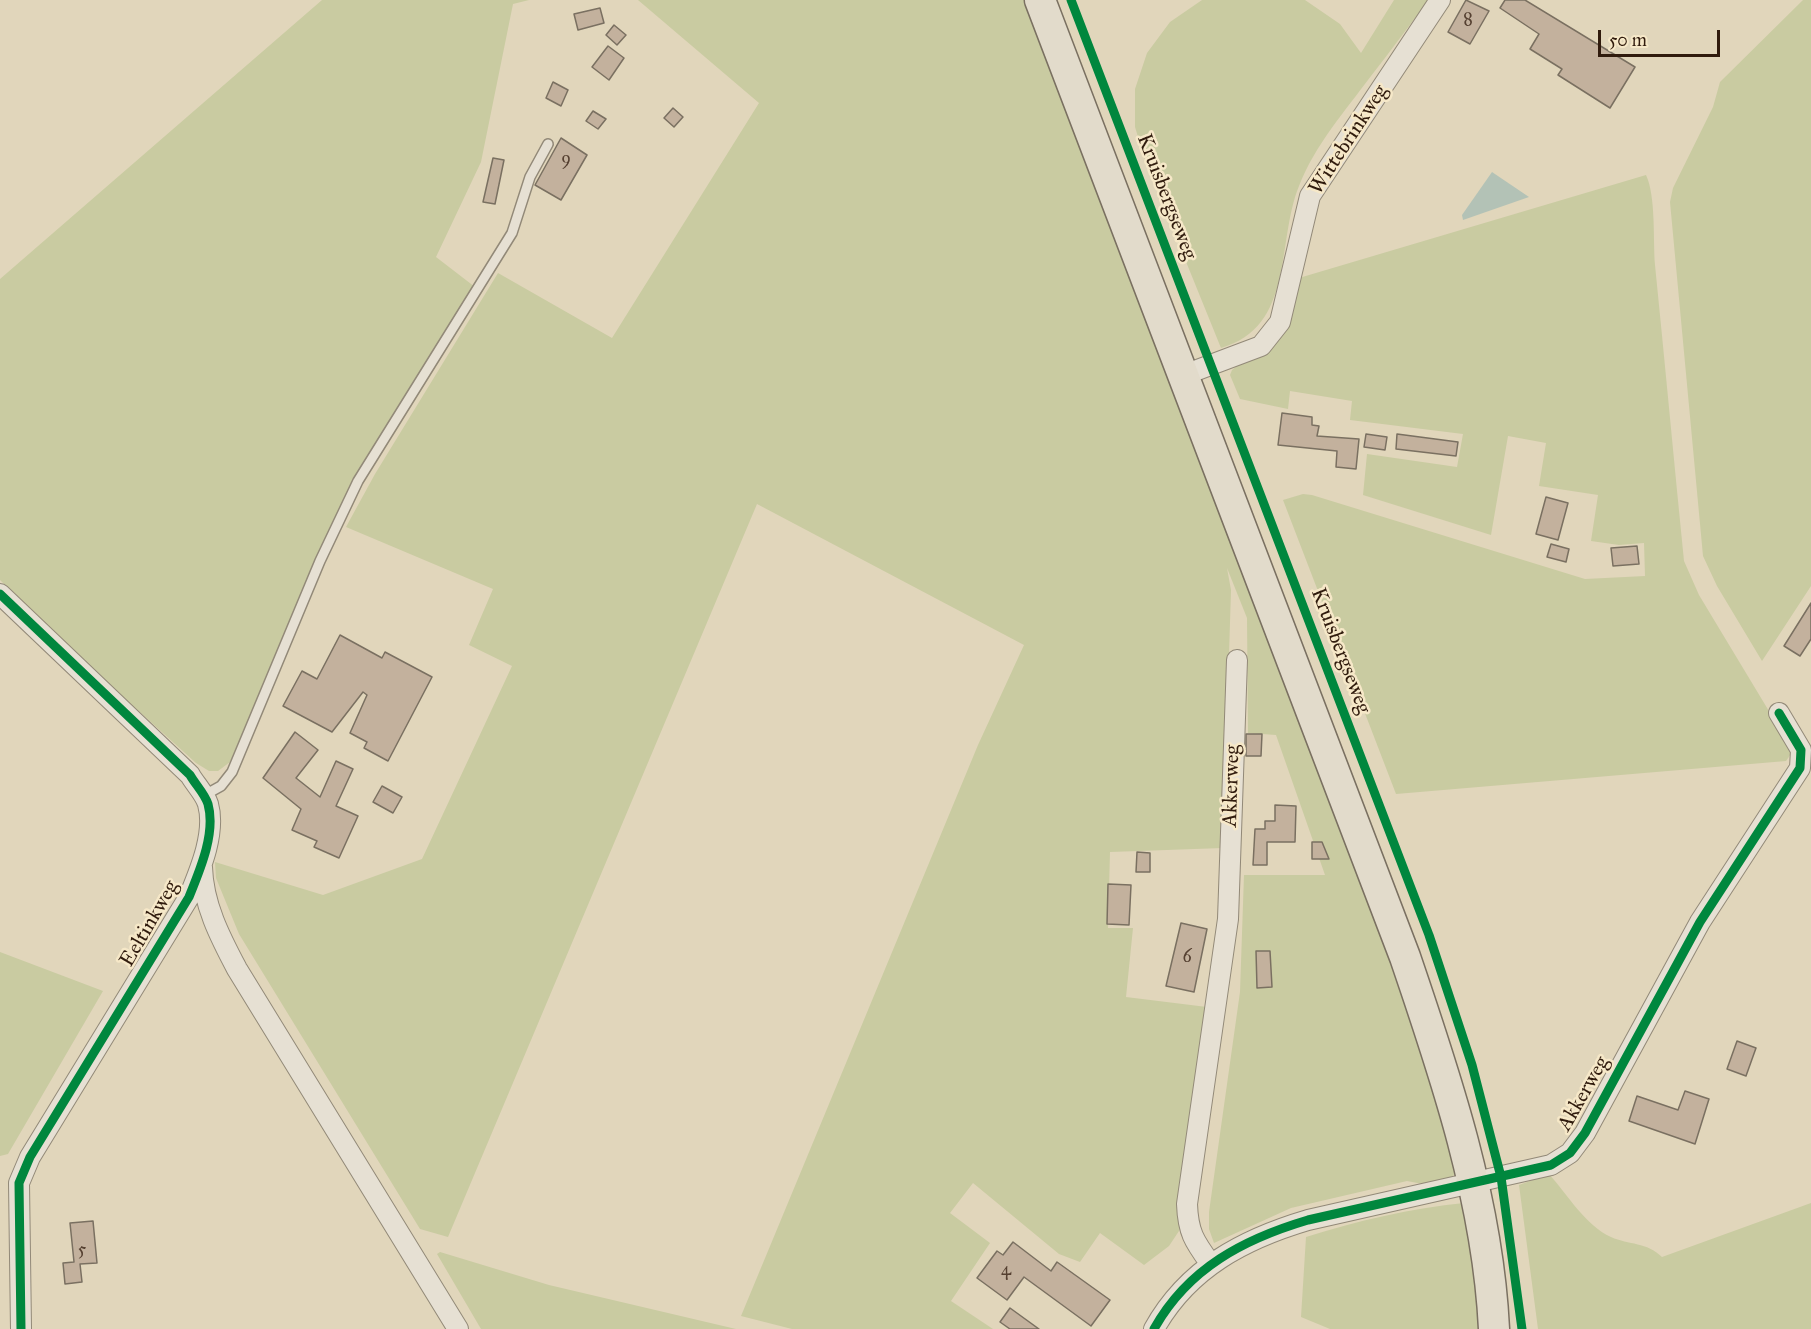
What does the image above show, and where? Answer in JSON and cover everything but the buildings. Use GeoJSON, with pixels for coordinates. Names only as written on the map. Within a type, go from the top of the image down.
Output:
{"type":"FeatureCollection","features":[{"type":"Feature","properties":{"kind":"main road"},"geometry":{"type":"LineString","coordinates":[[1040,0],[1405,957],[1445,1074],[1472,1183],[1494,1329]]}},
{"type":"Feature","properties":{"kind":"street","name":"Wittebrinkweg"},"geometry":{"type":"LineString","coordinates":[[1184,375],[1262,346],[1280,322],[1310,196],[1440,0]]}},
{"type":"Feature","properties":{"kind":"street","name":"Eeltinkweg"},"geometry":{"type":"LineString","coordinates":[[0,594],[190,776],[208,803],[209,823],[202,865],[189,897],[30,1157],[19,1183],[21,1329]]}},
{"type":"Feature","properties":{"kind":"street","name":"Akkerweg"},"geometry":{"type":"LineString","coordinates":[[1210,1263],[1194,1240],[1188,1226],[1187,1204],[1228,919],[1237,660]]}},
{"type":"Feature","properties":{"kind":"street","name":"Akkerweg"},"geometry":{"type":"LineString","coordinates":[[1154,1329],[1164,1311],[1210,1263],[1232,1249],[1282,1228],[1551,1165],[1570,1153],[1585,1133],[1701,922],[1800,768],[1801,750],[1779,712]]}},
{"type":"Feature","properties":{"kind":"street"},"geometry":{"type":"LineString","coordinates":[[202,865],[202,883],[217,931],[237,969],[458,1329]]}},
{"type":"Feature","properties":{"kind":"lane"},"geometry":{"type":"LineString","coordinates":[[203,796],[221,786],[232,772],[320,561],[358,481],[512,233],[530,177],[548,144]]}},
{"type":"Feature","properties":{"kind":"green space"},"geometry":{"type":"Polygon","coordinates":[[[322,0],[529,0],[513,4],[481,162],[436,257],[475,287],[339,512],[230,762],[218,771],[209,771],[196,763],[79,657],[0,580],[0,279],[322,0]]]}},
{"type":"Feature","properties":{"kind":"green space"},"geometry":{"type":"Polygon","coordinates":[[[638,0],[1030,0],[1420,1023],[1456,1162],[1455,1173],[1450,1180],[1428,1185],[1407,1181],[1291,1208],[1214,1243],[1209,1229],[1209,1212],[1240,992],[1244,875],[1325,875],[1276,735],[1248,733],[1247,618],[1227,568],[1231,590],[1223,848],[1110,852],[1108,928],[1133,928],[1126,997],[1215,1008],[1179,1231],[1169,1246],[1144,1265],[1100,1233],[1080,1262],[1059,1254],[973,1183],[950,1213],[990,1243],[951,1301],[993,1329],[792,1329],[741,1316],[978,745],[1024,645],[757,504],[448,1237],[420,1229],[239,934],[216,878],[215,862],[323,895],[422,859],[512,666],[469,645],[493,589],[346,527],[375,474],[498,273],[612,338],[759,103],[638,0]]]}},
{"type":"Feature","properties":{"kind":"green space"},"geometry":{"type":"Polygon","coordinates":[[[1202,0],[1305,0],[1340,24],[1361,53],[1394,0],[1429,0],[1313,156],[1292,208],[1279,280],[1272,302],[1261,322],[1245,337],[1221,348],[1146,163],[1135,127],[1135,89],[1147,53],[1170,22],[1202,0]]]}},
{"type":"Feature","properties":{"kind":"green space"},"geometry":{"type":"Polygon","coordinates":[[[1803,0],[1811,0],[1811,586],[1762,661],[1717,586],[1703,556],[1670,202],[1673,188],[1713,107],[1720,82],[1803,0]]]}},
{"type":"Feature","properties":{"kind":"green space"},"geometry":{"type":"Polygon","coordinates":[[[1646,175],[1653,206],[1655,265],[1684,561],[1699,595],[1793,751],[1786,761],[1396,794],[1283,500],[1303,494],[1312,495],[1585,579],[1645,576],[1644,543],[1619,545],[1591,541],[1598,495],[1539,486],[1546,443],[1508,436],[1491,535],[1363,495],[1367,454],[1457,467],[1463,434],[1350,420],[1352,401],[1290,391],[1288,409],[1240,399],[1230,375],[1232,370],[1269,340],[1299,278],[1646,175]]]}},
{"type":"Feature","properties":{"kind":"green space"},"geometry":{"type":"Polygon","coordinates":[[[0,952],[103,991],[8,1154],[0,1156],[0,952]]]}},
{"type":"Feature","properties":{"kind":"green space"},"geometry":{"type":"Polygon","coordinates":[[[1549,1174],[1585,1218],[1602,1232],[1618,1240],[1650,1249],[1662,1257],[1811,1203],[1811,1329],[1538,1329],[1519,1185],[1549,1174]]]}},
{"type":"Feature","properties":{"kind":"green space"},"geometry":{"type":"Polygon","coordinates":[[[1464,1203],[1482,1329],[1330,1329],[1301,1317],[1306,1237],[1384,1216],[1464,1203]]]}},
{"type":"Feature","properties":{"kind":"green space"},"geometry":{"type":"Polygon","coordinates":[[[440,1252],[549,1285],[736,1329],[481,1329],[437,1254],[440,1252]]]}},
{"type":"Feature","properties":{"kind":"shaded area"},"geometry":{"type":"Polygon","coordinates":[[[1492,172],[1529,197],[1463,220],[1462,215],[1492,172]]]}},
{"type":"Feature","properties":{"kind":"cycle path","name":"Kruisbergseweg"},"geometry":{"type":"LineString","coordinates":[[1071,0],[1429,935],[1472,1065],[1501,1177],[1522,1329]]}},
{"type":"Feature","properties":{"kind":"cycle path"},"geometry":{"type":"LineString","coordinates":[[0,594],[190,775],[207,800],[210,815],[206,851],[189,897],[30,1157],[19,1183],[21,1329]]}},
{"type":"Feature","properties":{"kind":"cycle path"},"geometry":{"type":"LineString","coordinates":[[1154,1329],[1183,1289],[1201,1273],[1220,1259],[1262,1236],[1308,1220],[1551,1165],[1570,1153],[1585,1133],[1700,922],[1800,768],[1801,750],[1779,713]]}}]}
